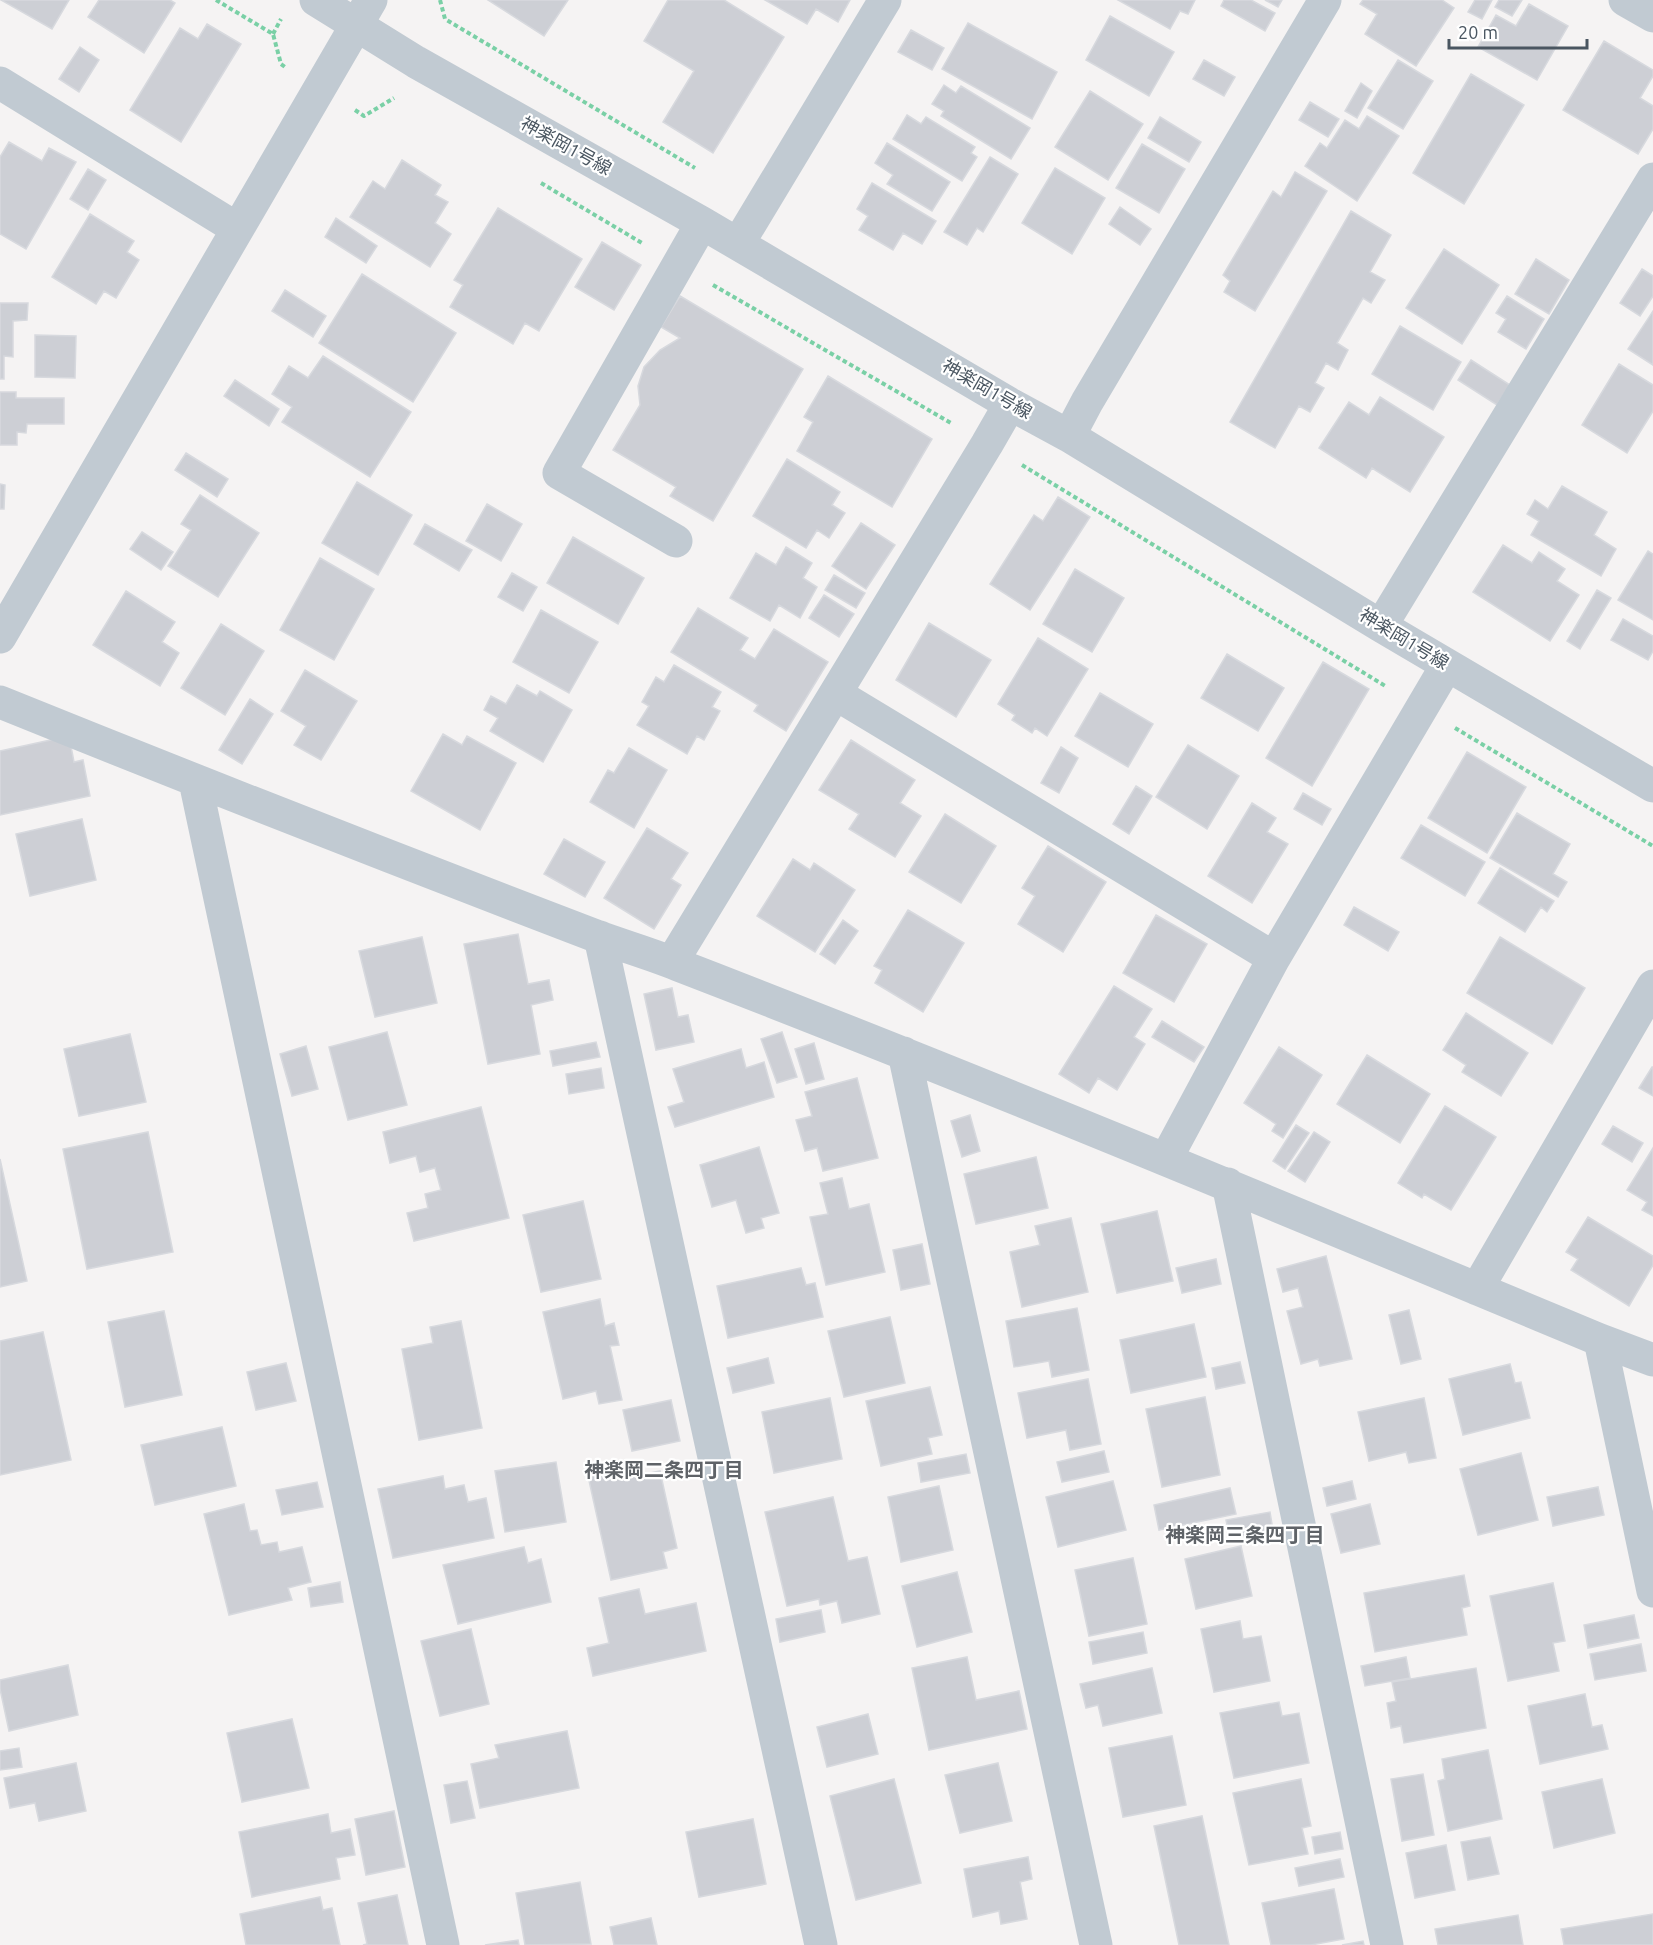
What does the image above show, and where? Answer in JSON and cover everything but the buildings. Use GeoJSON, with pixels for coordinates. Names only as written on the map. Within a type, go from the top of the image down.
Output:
{"type":"FeatureCollection","features":[{"type":"Feature","properties":{"kind":"street","name":"神楽岡1号線"},"geometry":{"type":"LineString","coordinates":[[316,0],[364,13],[416,62],[738,243],[1010,404],[1069,436],[1381,626],[1653,786]]}},
{"type":"Feature","properties":{"kind":"street"},"geometry":{"type":"LineString","coordinates":[[738,243],[885,0]]}},
{"type":"Feature","properties":{"kind":"street"},"geometry":{"type":"LineString","coordinates":[[1069,436],[1326,0]]}},
{"type":"Feature","properties":{"kind":"street"},"geometry":{"type":"LineString","coordinates":[[1625,0],[1653,16]]}},
{"type":"Feature","properties":{"kind":"street"},"geometry":{"type":"LineString","coordinates":[[0,636],[236,228],[364,13]]}},
{"type":"Feature","properties":{"kind":"street"},"geometry":{"type":"LineString","coordinates":[[0,83],[236,228]]}},
{"type":"Feature","properties":{"kind":"street"},"geometry":{"type":"LineString","coordinates":[[1381,626],[1653,179]]}},
{"type":"Feature","properties":{"kind":"street"},"geometry":{"type":"LineString","coordinates":[[676,541],[559,473],[702,223]]}},
{"type":"Feature","properties":{"kind":"street"},"geometry":{"type":"LineString","coordinates":[[672,962],[1010,404]]}},
{"type":"Feature","properties":{"kind":"street"},"geometry":{"type":"LineString","coordinates":[[1166,1159],[1274,958],[1447,665]]}},
{"type":"Feature","properties":{"kind":"street"},"geometry":{"type":"LineString","coordinates":[[836,694],[1274,958]]}},
{"type":"Feature","properties":{"kind":"street"},"geometry":{"type":"LineString","coordinates":[[0,702],[195,781],[600,937],[672,962],[904,1053],[1227,1184],[1599,1340],[1653,1360]]}},
{"type":"Feature","properties":{"kind":"street"},"geometry":{"type":"LineString","coordinates":[[195,781],[443,1945]]}},
{"type":"Feature","properties":{"kind":"street"},"geometry":{"type":"LineString","coordinates":[[600,937],[821,1945]]}},
{"type":"Feature","properties":{"kind":"street"},"geometry":{"type":"LineString","coordinates":[[1478,1288],[1653,986]]}},
{"type":"Feature","properties":{"kind":"street"},"geometry":{"type":"LineString","coordinates":[[904,1053],[1096,1945]]}},
{"type":"Feature","properties":{"kind":"street"},"geometry":{"type":"LineString","coordinates":[[1227,1184],[1387,1945]]}},
{"type":"Feature","properties":{"kind":"street"},"geometry":{"type":"LineString","coordinates":[[1599,1340],[1653,1591]]}},
{"type":"Feature","properties":{"kind":"path"},"geometry":{"type":"LineString","coordinates":[[216,0],[273,34],[280,64]]}},
{"type":"Feature","properties":{"kind":"path"},"geometry":{"type":"LineString","coordinates":[[440,0],[445,19]]}},
{"type":"Feature","properties":{"kind":"path"},"geometry":{"type":"LineString","coordinates":[[364,116],[396,97]]}},
{"type":"Feature","properties":{"kind":"path"},"geometry":{"type":"LineString","coordinates":[[537,181],[987,444],[1653,846]]}},
{"type":"Feature","properties":{"kind":"district","name":"神楽岡二条四丁目"},"geometry":{"type":"Point","coordinates":[664,1470]}},
{"type":"Feature","properties":{"kind":"district","name":"神楽岡三条四丁目"},"geometry":{"type":"Point","coordinates":[1245,1535]}}]}
